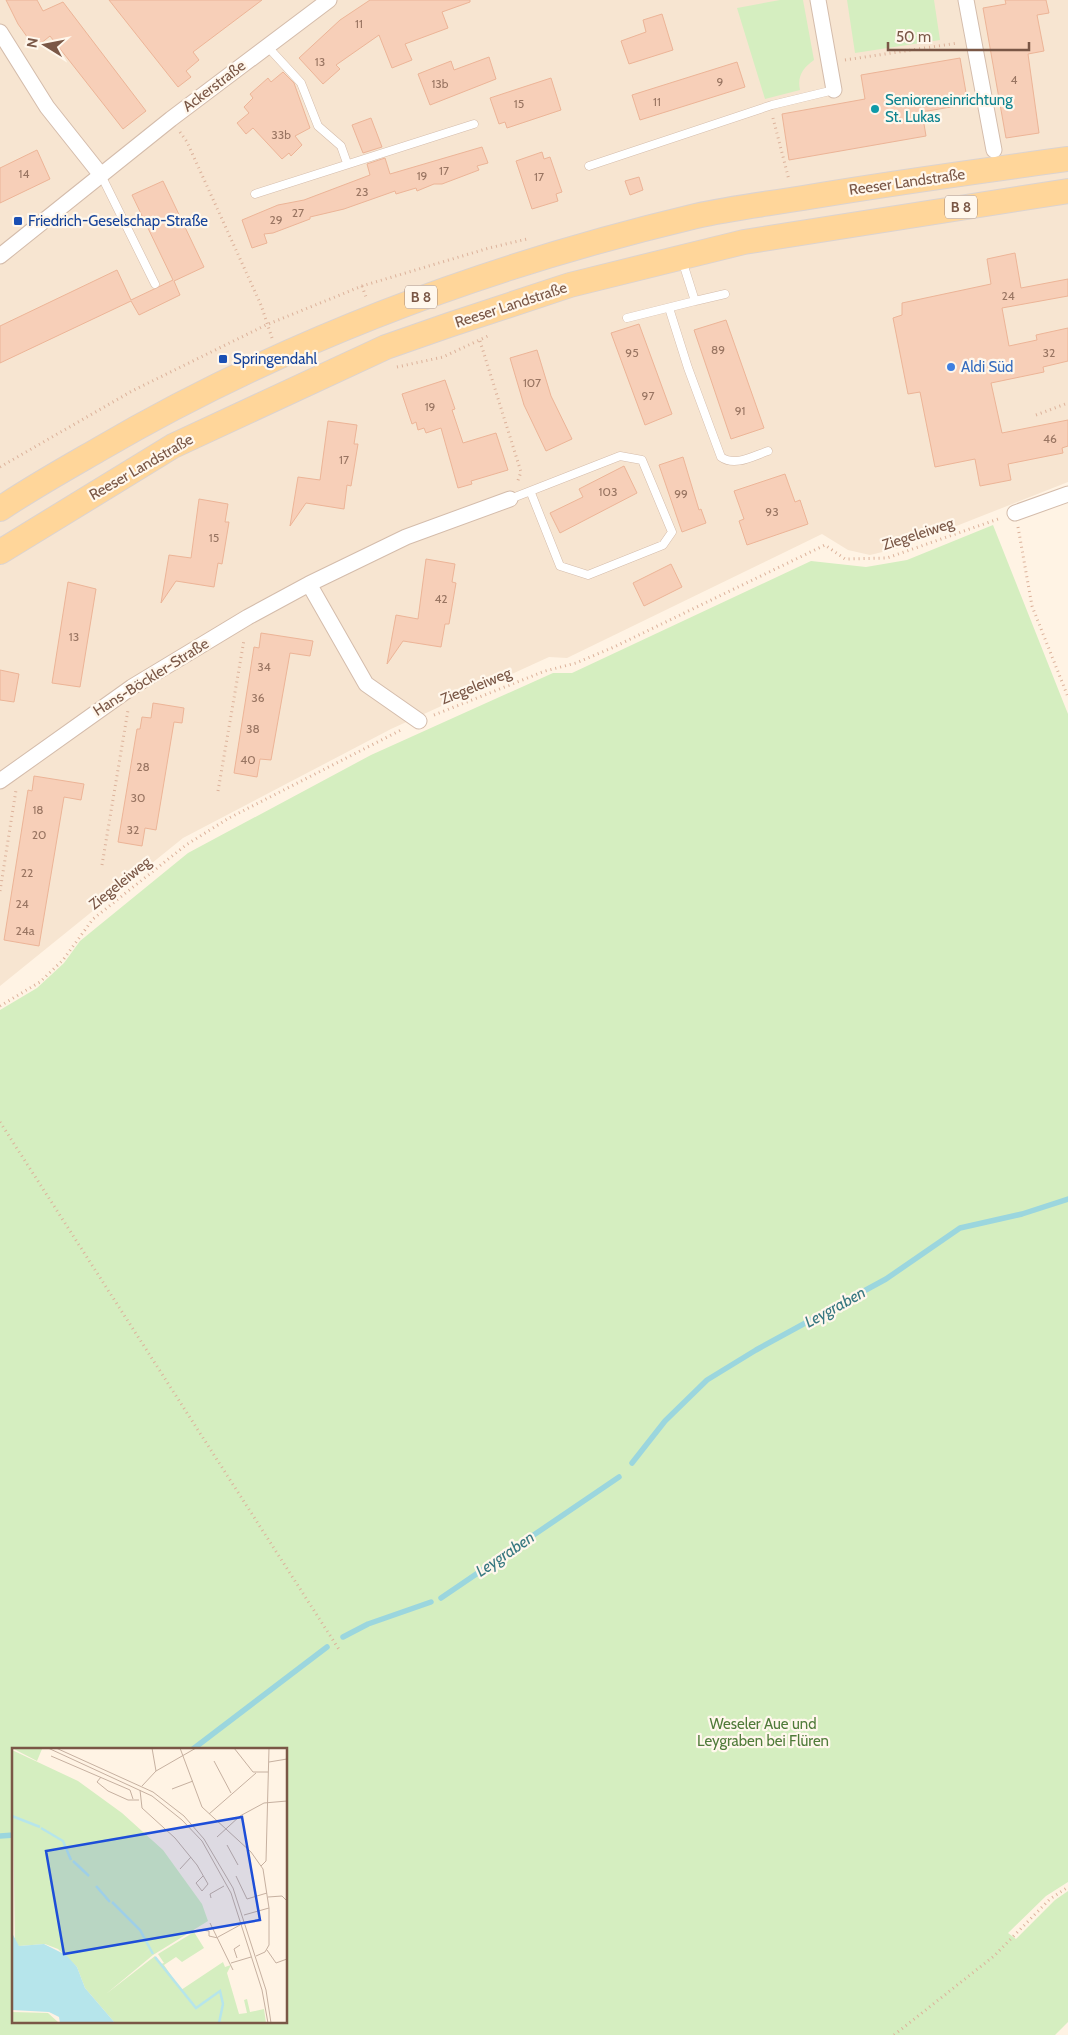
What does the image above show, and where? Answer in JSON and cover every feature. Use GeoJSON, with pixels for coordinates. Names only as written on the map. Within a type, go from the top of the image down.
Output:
{"type":"FeatureCollection","features":[{"type":"Feature","properties":{"kind":"main road","name":"Reeser Landstraße"},"geometry":{"type":"LineString","coordinates":[[0,509],[151,418],[279,355],[373,315],[443,289],[570,249],[698,215],[878,185],[1068,159]]}},
{"type":"Feature","properties":{"kind":"main road","name":"Reeser Landstraße"},"geometry":{"type":"LineString","coordinates":[[0,552],[173,446],[386,347],[570,285],[681,256],[744,242],[854,223],[1068,191]]}},
{"type":"Feature","properties":{"kind":"street","name":"Ackerstraße"},"geometry":{"type":"LineString","coordinates":[[0,256],[171,119],[329,0]]}},
{"type":"Feature","properties":{"kind":"street"},"geometry":{"type":"LineString","coordinates":[[818,0],[834,90]]}},
{"type":"Feature","properties":{"kind":"street"},"geometry":{"type":"LineString","coordinates":[[966,0],[994,150]]}},
{"type":"Feature","properties":{"kind":"street"},"geometry":{"type":"LineString","coordinates":[[0,32],[47,107],[101,175]]}},
{"type":"Feature","properties":{"kind":"street"},"geometry":{"type":"LineString","coordinates":[[1015,514],[1068,494]]}},
{"type":"Feature","properties":{"kind":"street","name":"Hans-Böckler-Straße"},"geometry":{"type":"LineString","coordinates":[[0,781],[132,687],[248,617],[309,584],[406,537],[510,499]]}},
{"type":"Feature","properties":{"kind":"street"},"geometry":{"type":"LineString","coordinates":[[309,584],[366,684],[418,721]]}},
{"type":"Feature","properties":{"kind":"lane"},"geometry":{"type":"LineString","coordinates":[[267,46],[301,83],[318,126],[341,146],[347,163]]}},
{"type":"Feature","properties":{"kind":"lane"},"geometry":{"type":"LineString","coordinates":[[590,166],[772,105],[834,90]]}},
{"type":"Feature","properties":{"kind":"lane"},"geometry":{"type":"LineString","coordinates":[[255,194],[347,163],[474,124]]}},
{"type":"Feature","properties":{"kind":"lane"},"geometry":{"type":"LineString","coordinates":[[101,175],[155,284]]}},
{"type":"Feature","properties":{"kind":"lane"},"geometry":{"type":"LineString","coordinates":[[681,256],[695,301]]}},
{"type":"Feature","properties":{"kind":"lane"},"geometry":{"type":"LineString","coordinates":[[627,318],[725,294]]}},
{"type":"Feature","properties":{"kind":"lane"},"geometry":{"type":"LineString","coordinates":[[669,308],[688,368],[721,457],[727,462],[737,462],[768,451]]}},
{"type":"Feature","properties":{"kind":"lane"},"geometry":{"type":"LineString","coordinates":[[510,499],[531,493],[620,456],[642,460],[672,532],[663,545],[588,575],[560,566],[531,493]]}},
{"type":"Feature","properties":{"kind":"path"},"geometry":{"type":"LineString","coordinates":[[829,63],[973,41]]}},
{"type":"Feature","properties":{"kind":"path"},"geometry":{"type":"LineString","coordinates":[[772,105],[772,116],[790,184]]}},
{"type":"Feature","properties":{"kind":"path"},"geometry":{"type":"LineString","coordinates":[[171,119],[187,142],[261,305],[266,326],[279,355]]}},
{"type":"Feature","properties":{"kind":"path"},"geometry":{"type":"LineString","coordinates":[[391,369],[443,357],[496,332]]}},
{"type":"Feature","properties":{"kind":"path"},"geometry":{"type":"LineString","coordinates":[[480,340],[522,472],[510,499]]}},
{"type":"Feature","properties":{"kind":"path"},"geometry":{"type":"LineString","coordinates":[[1036,415],[1068,403]]}},
{"type":"Feature","properties":{"kind":"path"},"geometry":{"type":"LineString","coordinates":[[1015,514],[1032,606],[1068,697]]}},
{"type":"Feature","properties":{"kind":"path","name":"Ziegeleiweg"},"geometry":{"type":"LineString","coordinates":[[0,1006],[40,982],[63,960],[93,919],[186,845],[229,818],[418,721],[545,670],[576,663],[825,545],[845,558],[887,558],[1015,514]]}},
{"type":"Feature","properties":{"kind":"path"},"geometry":{"type":"LineString","coordinates":[[218,791],[248,617]]}},
{"type":"Feature","properties":{"kind":"path"},"geometry":{"type":"LineString","coordinates":[[102,865],[132,687]]}},
{"type":"Feature","properties":{"kind":"path"},"geometry":{"type":"LineString","coordinates":[[0,891],[20,767]]}},
{"type":"Feature","properties":{"kind":"path"},"geometry":{"type":"LineString","coordinates":[[0,1122],[340,1650]]}},
{"type":"Feature","properties":{"kind":"path"},"geometry":{"type":"LineString","coordinates":[[894,2035],[994,1956],[1050,1899],[1068,1887]]}},
{"type":"Feature","properties":{"kind":"shaded area"},"geometry":{"type":"Polygon","coordinates":[[[0,0],[1068,0],[1068,482],[903,547],[870,555],[848,550],[822,534],[567,658],[549,657],[391,729],[183,838],[0,986],[0,0]]]}},
{"type":"Feature","properties":{"kind":"green space"},"geometry":{"type":"Polygon","coordinates":[[[780,0],[803,0],[814,60],[800,76],[800,90],[765,99],[737,8],[780,0]]]}},
{"type":"Feature","properties":{"kind":"green space"},"geometry":{"type":"Polygon","coordinates":[[[847,0],[934,0],[940,40],[855,53],[847,0]]]}},
{"type":"Feature","properties":{"kind":"green space","name":"Weseler Aue und Leygraben bei Flüren"},"geometry":{"type":"Polygon","coordinates":[[[993,525],[1068,714],[1068,1882],[1046,1896],[1008,1933],[1016,1939],[1055,1900],[1068,1891],[1068,2022],[1055,2035],[0,2035],[0,1010],[37,988],[64,963],[80,941],[188,853],[371,755],[553,673],[572,673],[811,561],[866,567],[907,560],[993,525]]]}},
{"type":"Feature","properties":{"kind":"building"},"geometry":{"type":"Polygon","coordinates":[[[6,0],[37,0],[43,11],[63,2],[146,111],[123,129],[50,36],[35,48],[18,24],[6,0]]]}},
{"type":"Feature","properties":{"kind":"building"},"geometry":{"type":"Polygon","coordinates":[[[109,0],[262,0],[193,52],[199,60],[186,71],[191,77],[178,87],[109,0]]]}},
{"type":"Feature","properties":{"kind":"building"},"geometry":{"type":"Polygon","coordinates":[[[370,0],[470,0],[470,2],[442,12],[448,28],[405,44],[412,60],[392,68],[379,35],[336,65],[340,69],[323,84],[299,58],[340,20],[370,0]]]}},
{"type":"Feature","properties":{"kind":"building"},"geometry":{"type":"Polygon","coordinates":[[[1005,0],[1046,0],[1049,13],[1037,15],[1044,51],[1028,54],[1039,133],[1006,138],[983,8],[1006,4],[1005,0]]]}},
{"type":"Feature","properties":{"kind":"building"},"geometry":{"type":"Polygon","coordinates":[[[662,14],[673,50],[629,64],[621,41],[646,32],[643,20],[662,14]]]}},
{"type":"Feature","properties":{"kind":"building"},"geometry":{"type":"Polygon","coordinates":[[[489,57],[496,79],[430,105],[418,74],[451,61],[454,70],[489,57]]]}},
{"type":"Feature","properties":{"kind":"building","name":"Senioreneinrichtung St. Lukas"},"geometry":{"type":"Polygon","coordinates":[[[960,58],[968,104],[922,112],[926,136],[789,160],[782,114],[865,99],[861,75],[960,58]]]}},
{"type":"Feature","properties":{"kind":"building"},"geometry":{"type":"Polygon","coordinates":[[[737,62],[745,87],[640,120],[632,95],[737,62]]]}},
{"type":"Feature","properties":{"kind":"building"},"geometry":{"type":"Polygon","coordinates":[[[283,72],[294,83],[310,128],[295,136],[302,145],[291,156],[289,153],[282,159],[253,128],[246,134],[237,123],[249,113],[244,107],[253,98],[250,94],[268,78],[271,82],[283,72]]]}},
{"type":"Feature","properties":{"kind":"building"},"geometry":{"type":"Polygon","coordinates":[[[551,78],[561,110],[507,128],[505,122],[499,124],[490,98],[551,78]]]}},
{"type":"Feature","properties":{"kind":"building"},"geometry":{"type":"Polygon","coordinates":[[[371,118],[382,147],[363,153],[352,125],[371,118]]]}},
{"type":"Feature","properties":{"kind":"building"},"geometry":{"type":"Polygon","coordinates":[[[482,147],[488,163],[477,166],[479,170],[417,191],[416,188],[396,194],[395,191],[344,209],[310,217],[310,219],[273,233],[264,234],[267,243],[252,248],[242,220],[278,205],[304,200],[370,175],[367,164],[385,158],[390,174],[482,147]]]}},
{"type":"Feature","properties":{"kind":"building"},"geometry":{"type":"Polygon","coordinates":[[[37,150],[50,179],[0,203],[0,168],[37,150]]]}},
{"type":"Feature","properties":{"kind":"building"},"geometry":{"type":"Polygon","coordinates":[[[542,152],[544,159],[550,157],[562,192],[556,194],[558,201],[532,209],[516,161],[542,152]]]}},
{"type":"Feature","properties":{"kind":"building"},"geometry":{"type":"Polygon","coordinates":[[[639,177],[643,190],[630,195],[625,181],[639,177]]]}},
{"type":"Feature","properties":{"kind":"building"},"geometry":{"type":"Polygon","coordinates":[[[163,181],[204,267],[174,281],[180,295],[139,315],[131,301],[0,363],[0,326],[117,270],[131,300],[173,280],[132,195],[163,181]]]}},
{"type":"Feature","properties":{"kind":"building"},"geometry":{"type":"Polygon","coordinates":[[[1015,253],[1021,288],[1068,279],[1068,296],[1002,308],[1009,346],[1037,340],[1036,335],[1068,328],[1068,361],[1043,367],[1044,372],[991,383],[1002,433],[1068,420],[1068,446],[1062,448],[1063,453],[1008,464],[1011,480],[980,486],[975,459],[935,467],[920,392],[908,394],[893,318],[902,315],[902,303],[991,284],[987,259],[1015,253]]]}},
{"type":"Feature","properties":{"kind":"building"},"geometry":{"type":"Polygon","coordinates":[[[726,320],[764,428],[731,439],[694,330],[726,320]]]}},
{"type":"Feature","properties":{"kind":"building"},"geometry":{"type":"Polygon","coordinates":[[[639,324],[672,414],[645,425],[611,333],[639,324]]]}},
{"type":"Feature","properties":{"kind":"building"},"geometry":{"type":"Polygon","coordinates":[[[537,350],[551,396],[572,439],[546,451],[524,405],[510,358],[537,350]]]}},
{"type":"Feature","properties":{"kind":"building"},"geometry":{"type":"Polygon","coordinates":[[[445,380],[455,409],[452,410],[463,443],[496,433],[508,470],[471,481],[472,484],[458,488],[441,428],[426,433],[424,428],[418,430],[416,422],[412,424],[402,394],[445,380]]]}},
{"type":"Feature","properties":{"kind":"building"},"geometry":{"type":"Polygon","coordinates":[[[328,421],[357,425],[354,444],[358,444],[351,486],[347,485],[344,509],[306,503],[290,526],[298,477],[320,480],[328,421]]]}},
{"type":"Feature","properties":{"kind":"building"},"geometry":{"type":"Polygon","coordinates":[[[683,457],[699,510],[701,509],[706,523],[682,532],[659,465],[683,457]]]}},
{"type":"Feature","properties":{"kind":"building"},"geometry":{"type":"Polygon","coordinates":[[[624,466],[637,493],[560,533],[550,513],[583,497],[579,489],[624,466]]]}},
{"type":"Feature","properties":{"kind":"building"},"geometry":{"type":"Polygon","coordinates":[[[785,474],[795,502],[800,500],[808,524],[747,545],[739,521],[744,519],[734,491],[785,474]]]}},
{"type":"Feature","properties":{"kind":"building"},"geometry":{"type":"Polygon","coordinates":[[[199,499],[228,504],[225,522],[229,522],[222,564],[218,563],[214,587],[176,581],[161,603],[169,555],[191,558],[199,499]]]}},
{"type":"Feature","properties":{"kind":"building"},"geometry":{"type":"Polygon","coordinates":[[[426,559],[455,564],[452,582],[456,583],[449,624],[445,624],[441,647],[403,641],[387,664],[396,615],[418,619],[426,559]]]}},
{"type":"Feature","properties":{"kind":"building"},"geometry":{"type":"Polygon","coordinates":[[[671,564],[682,587],[644,606],[633,583],[671,564]]]}},
{"type":"Feature","properties":{"kind":"building"},"geometry":{"type":"Polygon","coordinates":[[[68,582],[96,589],[80,687],[52,683],[68,582]]]}},
{"type":"Feature","properties":{"kind":"building"},"geometry":{"type":"Polygon","coordinates":[[[261,633],[313,641],[310,656],[290,653],[271,760],[260,759],[257,777],[234,773],[254,647],[259,648],[261,633]]]}},
{"type":"Feature","properties":{"kind":"building"},"geometry":{"type":"Polygon","coordinates":[[[0,670],[19,674],[14,702],[0,700],[0,670]]]}},
{"type":"Feature","properties":{"kind":"building"},"geometry":{"type":"Polygon","coordinates":[[[153,703],[184,708],[182,723],[174,722],[156,830],[145,828],[142,846],[118,842],[137,729],[140,729],[142,717],[151,718],[153,703]]]}},
{"type":"Feature","properties":{"kind":"building"},"geometry":{"type":"Polygon","coordinates":[[[34,776],[84,784],[81,800],[64,797],[39,946],[4,940],[28,790],[32,791],[34,776]]]}},
{"type":"Feature","properties":{"kind":"waterway","name":"Leygraben"},"geometry":{"type":"LineString","coordinates":[[632,1463],[665,1421],[707,1380],[756,1350],[886,1279],[960,1228],[1022,1214],[1068,1199]]}},
{"type":"Feature","properties":{"kind":"waterway","name":"Leygraben"},"geometry":{"type":"LineString","coordinates":[[441,1598],[619,1477]]}},
{"type":"Feature","properties":{"kind":"waterway","name":"Leygraben"},"geometry":{"type":"LineString","coordinates":[[343,1637],[368,1624],[431,1602]]}},
{"type":"Feature","properties":{"kind":"waterway","name":"Leygraben"},"geometry":{"type":"LineString","coordinates":[[194,1748],[327,1647]]}},
{"type":"Feature","properties":{"kind":"waterway","name":"Leygraben"},"geometry":{"type":"LineString","coordinates":[[0,1836],[12,1835]]}},
{"type":"Feature","properties":{"kind":"place","name":"Senioreneinrichtung St. Lukas"},"geometry":{"type":"Point","coordinates":[875,109]}},
{"type":"Feature","properties":{"kind":"place","name":"Friedrich-Geselschap-Straße"},"geometry":{"type":"Point","coordinates":[18,221]}},
{"type":"Feature","properties":{"kind":"place","name":"Springendahl"},"geometry":{"type":"Point","coordinates":[223,359]}},
{"type":"Feature","properties":{"kind":"place","name":"Aldi Süd"},"geometry":{"type":"Point","coordinates":[951,367]}}]}
